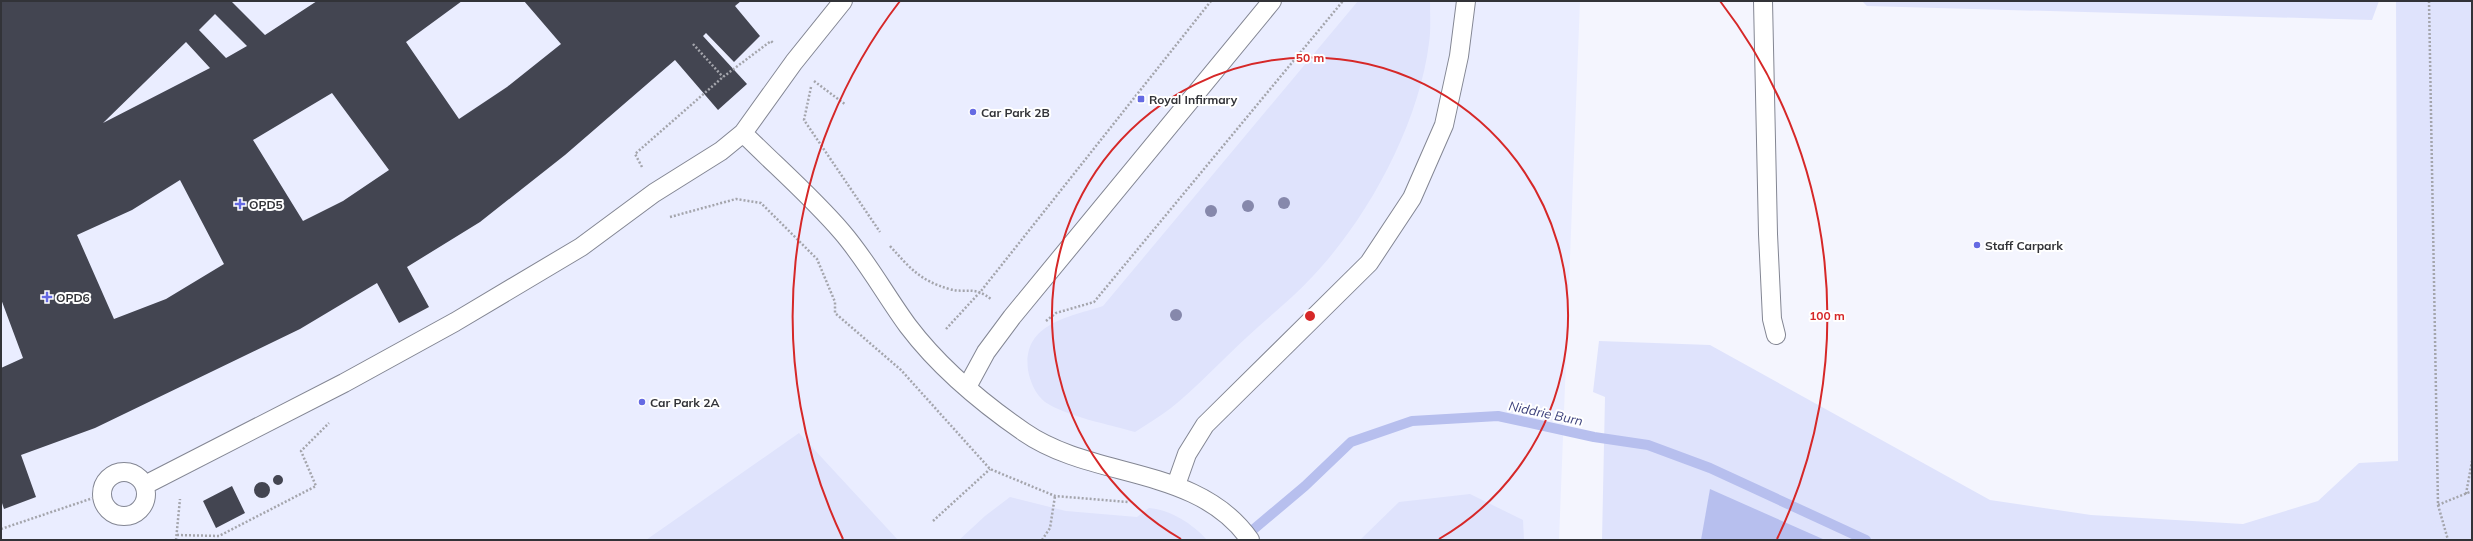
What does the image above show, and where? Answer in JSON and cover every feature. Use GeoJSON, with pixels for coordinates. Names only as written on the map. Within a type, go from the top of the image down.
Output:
{"type":"FeatureCollection","features":[{"type":"Feature","properties":{"kind":"lane"},"geometry":{"type":"LineString","coordinates":[[144,485],[182,468],[455,322],[581,247],[654,193],[722,151],[743,133],[794,62],[843,1]]}},
{"type":"Feature","properties":{"kind":"lane"},"geometry":{"type":"LineString","coordinates":[[967,387],[986,352],[1012,317],[1272,1]]}},
{"type":"Feature","properties":{"kind":"lane"},"geometry":{"type":"LineString","coordinates":[[1176,485],[1188,454],[1205,425],[1369,263],[1412,198],[1444,125],[1459,56],[1466,1]]}},
{"type":"Feature","properties":{"kind":"lane"},"geometry":{"type":"LineString","coordinates":[[1763,1],[1768,234],[1772,319],[1776,335]]}},
{"type":"Feature","properties":{"kind":"lane"},"geometry":{"type":"LineString","coordinates":[[743,133],[843,233],[909,326],[927,348],[967,387],[1024,432],[1047,447],[1176,485],[1216,506],[1250,540]]}},
{"type":"Feature","properties":{"kind":"lane"},"geometry":{"type":"LineString","coordinates":[[115,474],[132,474],[144,485],[145,502],[140,510],[133,515],[125,517],[108,511],[103,504],[102,495],[105,482],[115,474]]}},
{"type":"Feature","properties":{"kind":"path"},"geometry":{"type":"LineString","coordinates":[[981,291],[1211,1]]}},
{"type":"Feature","properties":{"kind":"path"},"geometry":{"type":"LineString","coordinates":[[885,239],[918,277],[950,289],[981,291],[1032,335],[1056,313],[1094,302],[1343,1]]}},
{"type":"Feature","properties":{"kind":"path"},"geometry":{"type":"LineString","coordinates":[[2429,2],[2438,504],[2448,540]]}},
{"type":"Feature","properties":{"kind":"path"},"geometry":{"type":"LineString","coordinates":[[794,62],[771,41],[723,77],[635,154],[666,218],[736,199],[761,202],[817,259],[835,302],[835,313],[901,370],[990,469],[1055,496],[1134,502]]}},
{"type":"Feature","properties":{"kind":"path"},"geometry":{"type":"LineString","coordinates":[[693,44],[723,77]]}},
{"type":"Feature","properties":{"kind":"path"},"geometry":{"type":"LineString","coordinates":[[846,105],[812,79],[804,120],[880,233]]}},
{"type":"Feature","properties":{"kind":"path"},"geometry":{"type":"LineString","coordinates":[[178,535],[219,536],[316,486],[301,451],[334,418]]}},
{"type":"Feature","properties":{"kind":"path"},"geometry":{"type":"LineString","coordinates":[[2466,494],[2472,461]]}},
{"type":"Feature","properties":{"kind":"path"},"geometry":{"type":"LineString","coordinates":[[176,540],[178,535],[182,468]]}},
{"type":"Feature","properties":{"kind":"path"},"geometry":{"type":"LineString","coordinates":[[932,521],[990,469]]}},
{"type":"Feature","properties":{"kind":"path"},"geometry":{"type":"LineString","coordinates":[[2438,504],[2472,491]]}},
{"type":"Feature","properties":{"kind":"path"},"geometry":{"type":"LineString","coordinates":[[1,529],[102,495]]}},
{"type":"Feature","properties":{"kind":"path"},"geometry":{"type":"LineString","coordinates":[[1042,540],[1050,528],[1055,496]]}},
{"type":"Feature","properties":{"kind":"shaded area"},"geometry":{"type":"Polygon","coordinates":[[[1,1],[1580,1],[1559,540],[1,540],[1,1]]]}},
{"type":"Feature","properties":{"kind":"shaded area"},"geometry":{"type":"Polygon","coordinates":[[[1358,1],[1430,1],[1430,38],[1423,74],[1414,105],[1402,137],[1388,168],[1371,198],[1353,227],[1333,253],[1297,292],[1254,330],[1190,391],[1171,408],[1135,432],[1064,412],[1045,402],[1036,392],[1028,370],[1028,354],[1033,342],[1040,332],[1051,324],[1063,319],[1103,306],[1358,1]]]}},
{"type":"Feature","properties":{"kind":"shaded area"},"geometry":{"type":"Polygon","coordinates":[[[1862,1],[2379,1],[2372,20],[1867,6],[1862,1]]]}},
{"type":"Feature","properties":{"kind":"shaded area"},"geometry":{"type":"Polygon","coordinates":[[[2396,1],[2472,1],[2472,540],[1602,540],[1605,397],[1593,392],[1599,341],[1710,345],[1990,500],[2091,515],[2243,524],[2318,501],[2359,463],[2398,461],[2396,1]]]}},
{"type":"Feature","properties":{"kind":"shaded area"},"geometry":{"type":"Polygon","coordinates":[[[799,433],[898,540],[646,540],[799,433]]]}},
{"type":"Feature","properties":{"kind":"shaded area"},"geometry":{"type":"Polygon","coordinates":[[[1470,494],[1523,520],[1524,540],[1360,540],[1399,502],[1470,494]]]}},
{"type":"Feature","properties":{"kind":"shaded area"},"geometry":{"type":"Polygon","coordinates":[[[1010,497],[1066,511],[1137,517],[1149,508],[1157,509],[1188,523],[1207,540],[959,540],[985,516],[1010,497]]]}},
{"type":"Feature","properties":{"kind":"water"},"geometry":{"type":"Polygon","coordinates":[[[1710,489],[1825,540],[1701,540],[1710,489]]]}},
{"type":"Feature","properties":{"kind":"building"},"geometry":{"type":"Polygon","coordinates":[[[1,1],[231,1],[265,35],[317,1],[462,1],[406,42],[459,119],[507,87],[561,44],[524,1],[741,1],[735,6],[760,36],[734,62],[706,33],[703,36],[747,84],[718,110],[675,60],[565,155],[480,222],[407,267],[429,307],[399,323],[377,283],[300,329],[95,428],[21,455],[36,497],[4,509],[1,500],[1,368],[23,358],[1,299],[1,1]],[[215,14],[199,30],[226,58],[247,46],[215,14]],[[186,42],[103,123],[210,68],[186,42]],[[332,93],[253,140],[303,221],[343,201],[389,170],[332,93]],[[180,180],[132,210],[77,235],[114,319],[166,299],[224,264],[180,180]]]}},
{"type":"Feature","properties":{"kind":"building"},"geometry":{"type":"Polygon","coordinates":[[[278,475],[283,480],[278,485],[273,480],[278,475]]]}},
{"type":"Feature","properties":{"kind":"building"},"geometry":{"type":"Polygon","coordinates":[[[262,482],[269,487],[270,490],[265,497],[262,498],[255,493],[254,490],[259,483],[262,482]]]}},
{"type":"Feature","properties":{"kind":"building"},"geometry":{"type":"Polygon","coordinates":[[[232,486],[245,513],[216,528],[203,501],[232,486]]]}},
{"type":"Feature","properties":{"kind":"waterway","name":"Niddrie Burn"},"geometry":{"type":"LineString","coordinates":[[1242,539],[1305,486],[1351,442],[1412,421],[1498,416],[1594,437],[1648,445],[1710,468],[1866,540]]}},
{"type":"Feature","properties":{"kind":"place","name":"Royal Infirmary"},"geometry":{"type":"Point","coordinates":[1141,99]}},
{"type":"Feature","properties":{"kind":"place","name":"Car Park 2B"},"geometry":{"type":"Point","coordinates":[973,112]}},
{"type":"Feature","properties":{"kind":"place","name":"OPD5"},"geometry":{"type":"Point","coordinates":[240,204]}},
{"type":"Feature","properties":{"kind":"place","name":"Staff Carpark"},"geometry":{"type":"Point","coordinates":[1977,245]}},
{"type":"Feature","properties":{"kind":"place","name":"OPD6"},"geometry":{"type":"Point","coordinates":[47,297]}},
{"type":"Feature","properties":{"kind":"place","name":"Car Park 2A"},"geometry":{"type":"Point","coordinates":[642,402]}}]}
